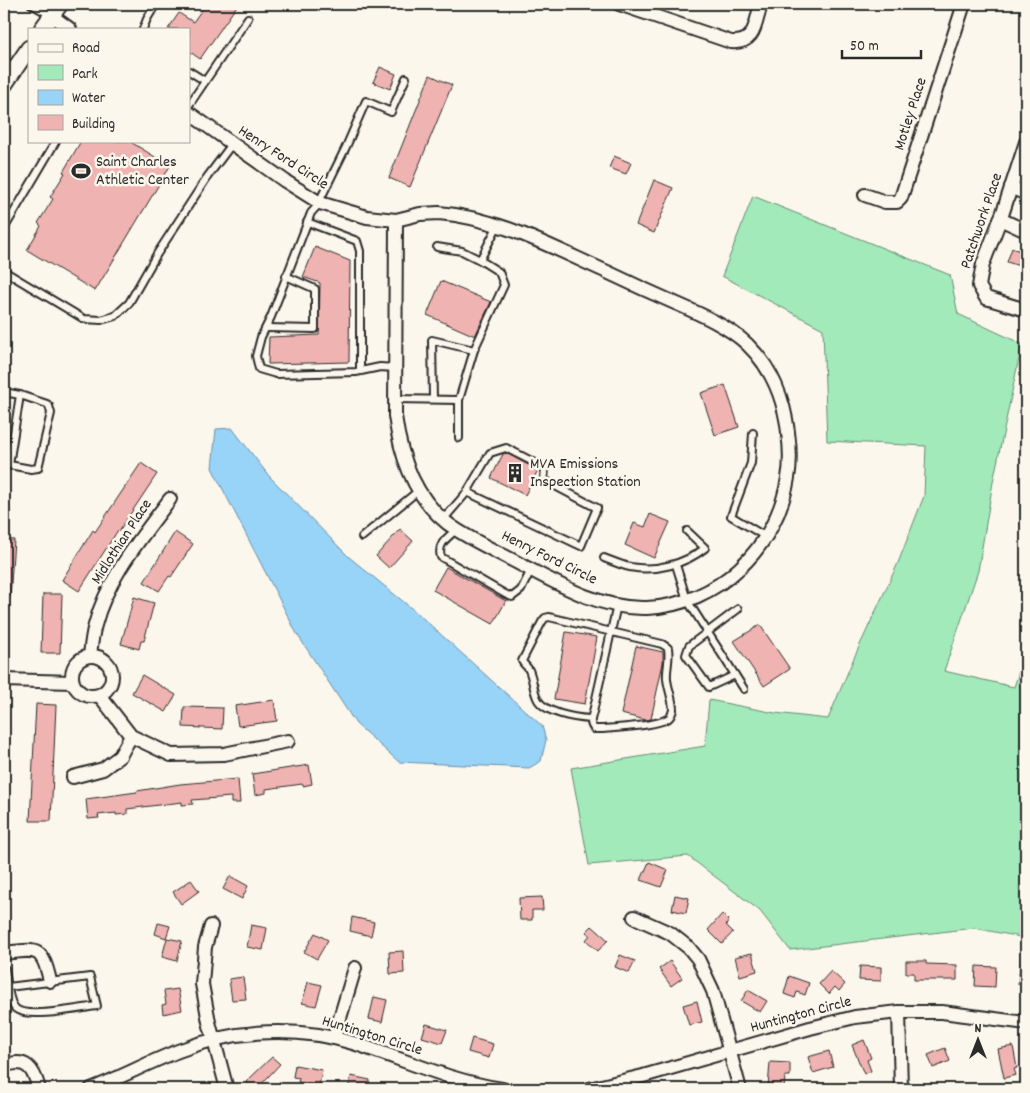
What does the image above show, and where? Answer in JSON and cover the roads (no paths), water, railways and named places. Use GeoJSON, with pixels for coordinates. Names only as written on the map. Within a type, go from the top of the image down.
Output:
{"type":"FeatureCollection","features":[{"type":"Feature","properties":{"kind":"street"},"geometry":{"type":"LineString","coordinates":[[620,4],[738,43],[751,36],[761,4]]}},
{"type":"Feature","properties":{"kind":"street","name":"Motley Place"},"geometry":{"type":"LineString","coordinates":[[865,195],[886,202],[897,202],[901,198],[964,4]]}},
{"type":"Feature","properties":{"kind":"street"},"geometry":{"type":"LineString","coordinates":[[43,28],[56,10],[69,28]]}},
{"type":"Feature","properties":{"kind":"street"},"geometry":{"type":"LineString","coordinates":[[4,85],[28,49]]}},
{"type":"Feature","properties":{"kind":"street","name":"Henry Ford Circle"},"geometry":{"type":"LineString","coordinates":[[190,114],[319,202],[367,217],[396,220],[420,214],[439,213],[498,225],[694,312],[734,334],[766,366],[778,389],[784,408],[790,465],[784,498],[777,516],[757,550],[735,573],[706,593],[668,606],[648,608],[617,605],[589,597],[532,570],[456,530],[429,506],[418,491],[398,438],[395,399],[396,220]]}},
{"type":"Feature","properties":{"kind":"street","name":"Patchwork Place"},"geometry":{"type":"LineString","coordinates":[[1026,142],[983,264],[979,286],[986,298],[1026,310]]}},
{"type":"Feature","properties":{"kind":"street"},"geometry":{"type":"LineString","coordinates":[[1011,187],[1026,194]]}},
{"type":"Feature","properties":{"kind":"street"},"geometry":{"type":"LineString","coordinates":[[1000,219],[1026,231]]}},
{"type":"Feature","properties":{"kind":"street","name":"Midlothian Place"},"geometry":{"type":"LineString","coordinates":[[90,656],[94,626],[103,600],[127,559],[170,498]]}},
{"type":"Feature","properties":{"kind":"street"},"geometry":{"type":"LineString","coordinates":[[90,656],[102,659],[111,669],[111,683],[100,696],[80,694],[72,682],[72,670],[76,664],[84,657],[90,656]]}},
{"type":"Feature","properties":{"kind":"street"},"geometry":{"type":"LineString","coordinates":[[4,680],[72,682]]}},
{"type":"Feature","properties":{"kind":"street"},"geometry":{"type":"LineString","coordinates":[[100,696],[130,736],[171,755],[224,754],[288,741]]}},
{"type":"Feature","properties":{"kind":"street"},"geometry":{"type":"LineString","coordinates":[[73,777],[102,769],[120,756],[130,736]]}},
{"type":"Feature","properties":{"kind":"street"},"geometry":{"type":"LineString","coordinates":[[634,918],[675,936],[698,959],[713,991],[740,1089]]}},
{"type":"Feature","properties":{"kind":"street"},"geometry":{"type":"LineString","coordinates":[[211,926],[205,947],[202,984],[227,1089]]}},
{"type":"Feature","properties":{"kind":"street"},"geometry":{"type":"LineString","coordinates":[[4,953],[27,950],[37,952],[46,962],[50,981]]}},
{"type":"Feature","properties":{"kind":"street"},"geometry":{"type":"LineString","coordinates":[[334,1038],[354,968]]}},
{"type":"Feature","properties":{"kind":"street"},"geometry":{"type":"LineString","coordinates":[[899,1012],[901,1089]]}},
{"type":"Feature","properties":{"kind":"street","name":"Huntington Circle"},"geometry":{"type":"LineString","coordinates":[[589,1089],[643,1076],[837,1020],[855,1017],[899,1012],[958,1014],[1026,1022]]}},
{"type":"Feature","properties":{"kind":"street","name":"Huntington Circle"},"geometry":{"type":"LineString","coordinates":[[91,1089],[183,1049],[214,1040],[273,1032],[314,1034],[334,1038],[447,1083],[502,1089]]}},
{"type":"Feature","properties":{"kind":"street"},"geometry":{"type":"LineString","coordinates":[[4,1066],[21,1063],[28,1066],[36,1079],[39,1089]]}},
{"type":"Feature","properties":{"kind":"lane"},"geometry":{"type":"LineString","coordinates":[[32,4],[56,10]]}},
{"type":"Feature","properties":{"kind":"lane"},"geometry":{"type":"LineString","coordinates":[[143,28],[156,4]]}},
{"type":"Feature","properties":{"kind":"lane"},"geometry":{"type":"LineString","coordinates":[[190,104],[248,18]]}},
{"type":"Feature","properties":{"kind":"lane"},"geometry":{"type":"LineString","coordinates":[[190,72],[205,81]]}},
{"type":"Feature","properties":{"kind":"lane"},"geometry":{"type":"LineString","coordinates":[[395,368],[380,367],[360,371],[276,374],[259,369],[256,356],[260,337],[267,328],[310,213],[319,202],[366,101],[391,112],[406,78]]}},
{"type":"Feature","properties":{"kind":"lane"},"geometry":{"type":"LineString","coordinates":[[4,230],[55,142]]}},
{"type":"Feature","properties":{"kind":"lane"},"geometry":{"type":"LineString","coordinates":[[4,271],[84,319],[101,320],[115,316],[129,304],[157,254],[208,176],[232,144]]}},
{"type":"Feature","properties":{"kind":"lane"},"geometry":{"type":"LineString","coordinates":[[307,222],[357,241],[360,251],[360,371]]}},
{"type":"Feature","properties":{"kind":"lane"},"geometry":{"type":"LineString","coordinates":[[480,260],[498,225]]}},
{"type":"Feature","properties":{"kind":"lane"},"geometry":{"type":"LineString","coordinates":[[437,247],[462,251],[480,260],[498,272],[504,285],[474,350],[459,400],[459,438]]}},
{"type":"Feature","properties":{"kind":"lane"},"geometry":{"type":"LineString","coordinates":[[267,328],[315,328],[315,289],[286,276]]}},
{"type":"Feature","properties":{"kind":"lane"},"geometry":{"type":"LineString","coordinates":[[432,398],[432,340],[474,350]]}},
{"type":"Feature","properties":{"kind":"lane"},"geometry":{"type":"LineString","coordinates":[[4,392],[20,395],[50,406],[51,413],[38,468],[31,470],[6,466],[20,395]]}},
{"type":"Feature","properties":{"kind":"lane"},"geometry":{"type":"LineString","coordinates":[[395,399],[432,398],[459,400]]}},
{"type":"Feature","properties":{"kind":"lane"},"geometry":{"type":"LineString","coordinates":[[753,433],[750,463],[731,516],[766,537]]}},
{"type":"Feature","properties":{"kind":"lane"},"geometry":{"type":"LineString","coordinates":[[443,520],[467,492],[490,453],[506,448],[545,468],[544,480],[597,508],[581,546],[467,492]]}},
{"type":"Feature","properties":{"kind":"lane"},"geometry":{"type":"LineString","coordinates":[[362,537],[418,491]]}},
{"type":"Feature","properties":{"kind":"lane"},"geometry":{"type":"LineString","coordinates":[[456,530],[441,543],[439,550],[441,557],[505,594],[512,597],[520,590],[532,570]]}},
{"type":"Feature","properties":{"kind":"lane"},"geometry":{"type":"LineString","coordinates":[[604,558],[631,567],[676,565],[705,548],[687,531]]}},
{"type":"Feature","properties":{"kind":"lane"},"geometry":{"type":"LineString","coordinates":[[676,565],[688,600],[744,689]]}},
{"type":"Feature","properties":{"kind":"lane"},"geometry":{"type":"LineString","coordinates":[[590,719],[574,718],[546,708],[537,699],[528,669],[522,661],[545,618],[549,618],[611,632],[662,644],[668,648],[670,662],[666,677],[673,708],[668,719],[650,724],[602,729],[594,729],[591,725],[590,719],[611,632],[617,605]]}},
{"type":"Feature","properties":{"kind":"lane"},"geometry":{"type":"LineString","coordinates":[[735,675],[709,687],[686,655],[689,646],[738,609]]}},
{"type":"Feature","properties":{"kind":"lane"},"geometry":{"type":"LineString","coordinates":[[4,969],[11,1002],[16,1009],[24,1013],[42,1013],[97,1006],[90,977],[8,987]]}},
{"type":"Feature","properties":{"kind":"water"},"geometry":{"type":"Polygon","coordinates":[[[232,428],[269,476],[349,557],[416,612],[542,726],[546,740],[541,761],[529,768],[399,762],[356,724],[297,634],[212,468],[216,429],[232,428]]]}},
{"type":"Feature","properties":{"kind":"place","name":"Saint Charles Athletic Center"},"geometry":{"type":"Point","coordinates":[81,171]}},
{"type":"Feature","properties":{"kind":"place","name":"MVA Emissions Inspection Station"},"geometry":{"type":"Point","coordinates":[515,473]}}]}
